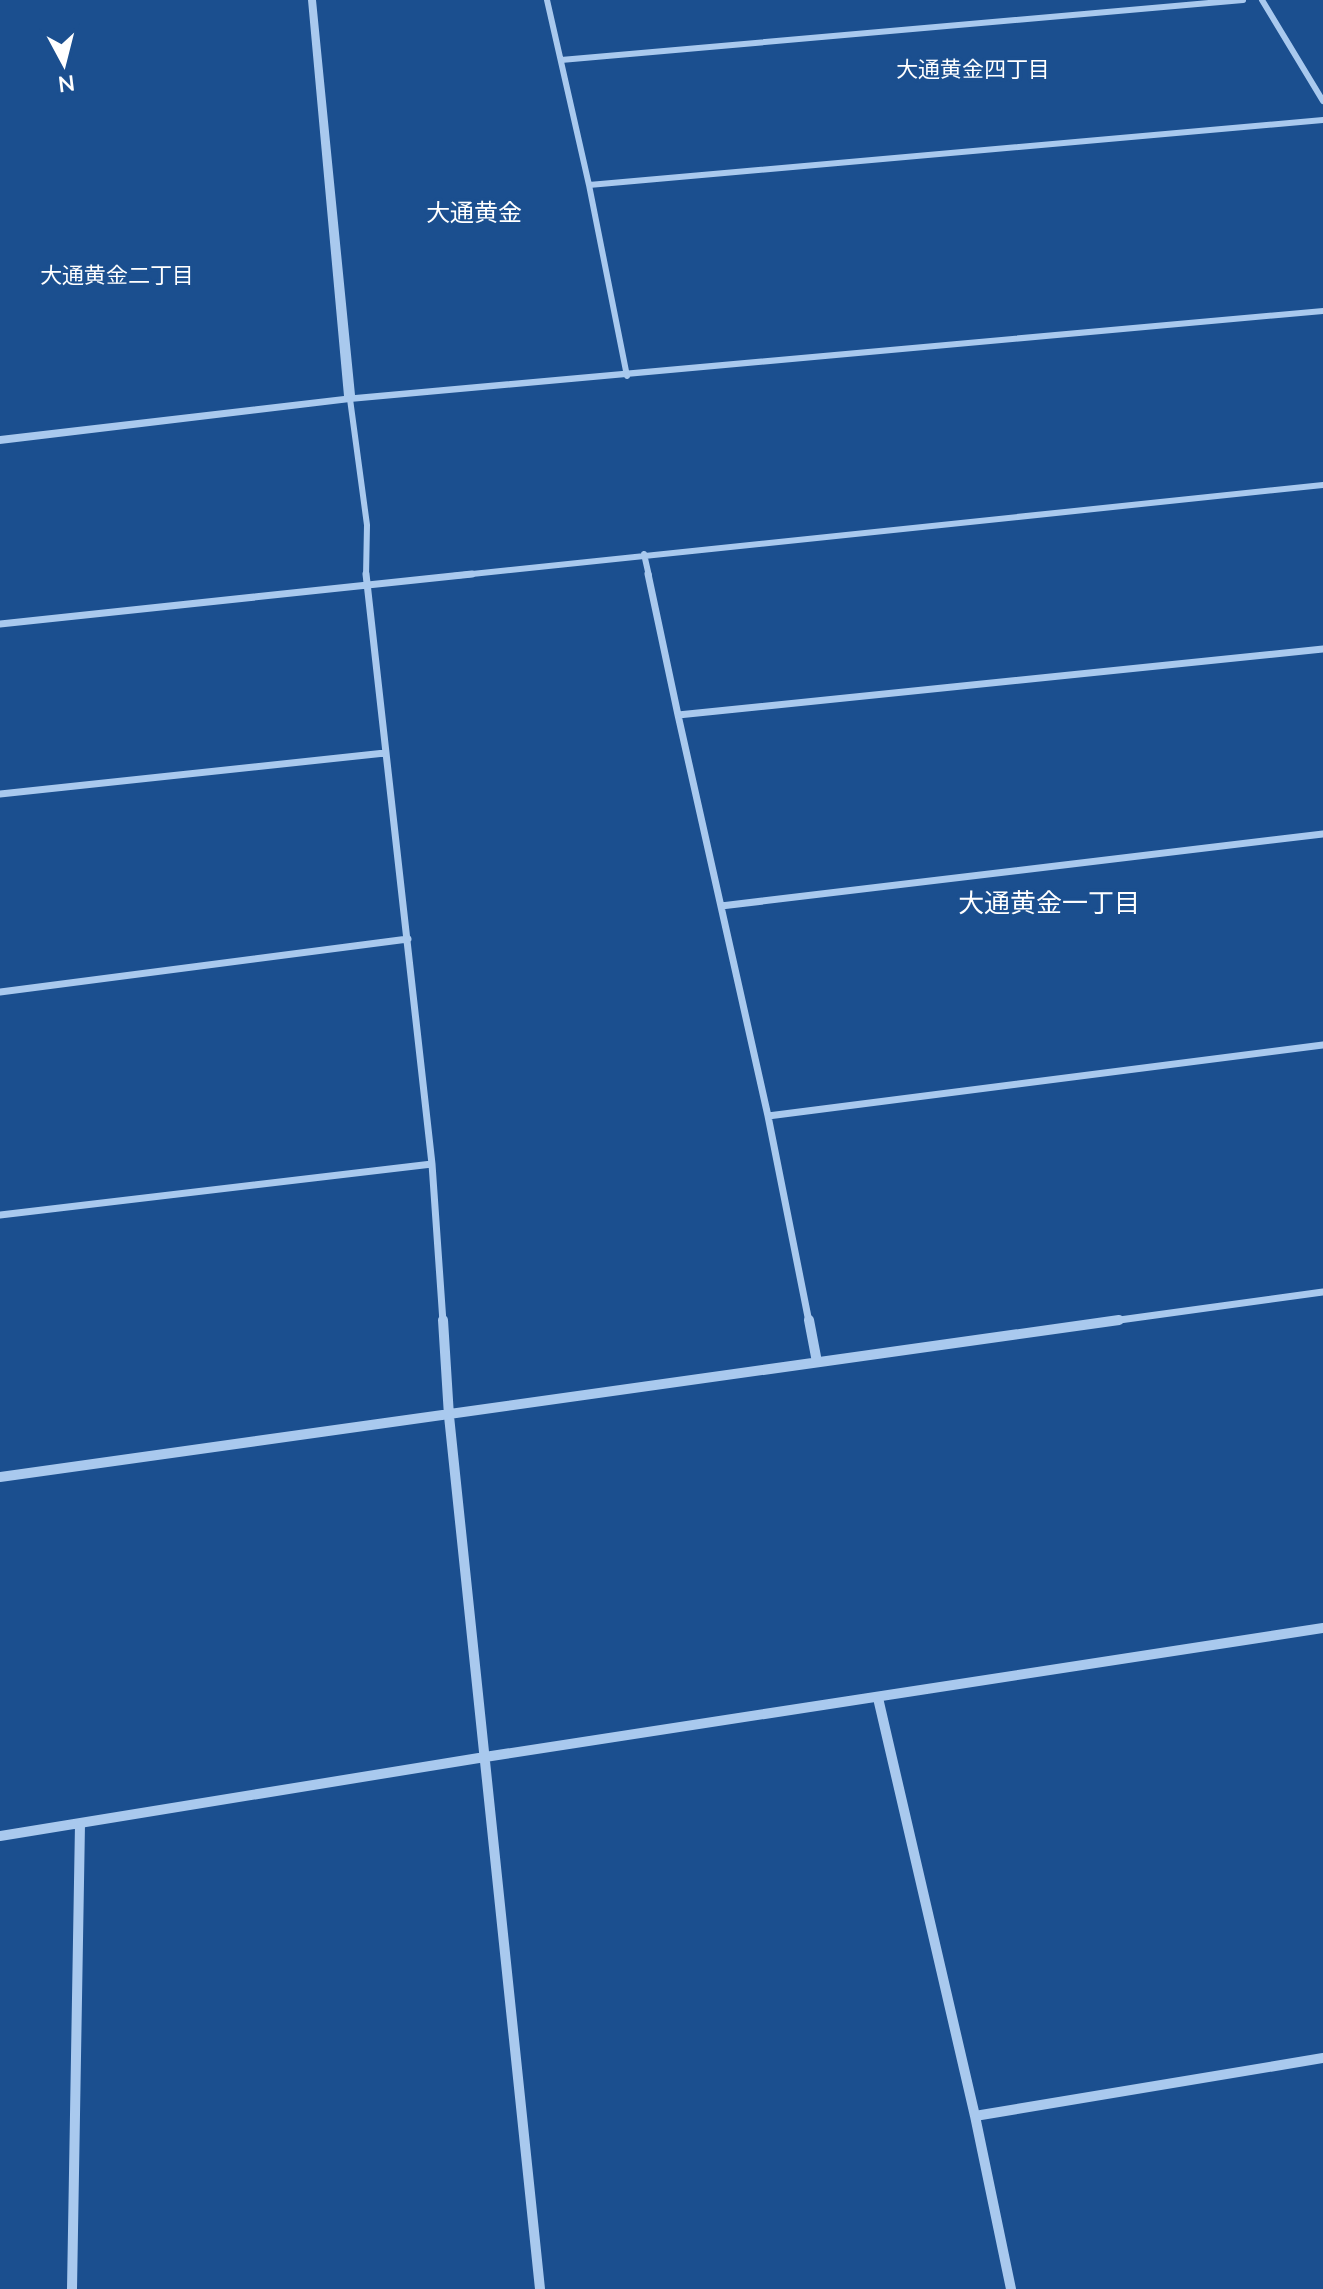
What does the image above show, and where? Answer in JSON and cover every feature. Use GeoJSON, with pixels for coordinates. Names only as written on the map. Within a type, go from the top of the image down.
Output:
{"type":"FeatureCollection","features":[{"type":"Feature","properties":{"kind":"street"},"geometry":{"type":"LineString","coordinates":[[312,0],[350,399],[367,525],[366,585],[432,1164],[449,1416],[540,2289]]}},
{"type":"Feature","properties":{"kind":"street"},"geometry":{"type":"LineString","coordinates":[[547,0],[589,185],[627,376]]}},
{"type":"Feature","properties":{"kind":"street"},"geometry":{"type":"LineString","coordinates":[[561,60],[1243,0]]}},
{"type":"Feature","properties":{"kind":"street"},"geometry":{"type":"LineString","coordinates":[[1262,0],[1323,101]]}},
{"type":"Feature","properties":{"kind":"street"},"geometry":{"type":"LineString","coordinates":[[589,185],[1323,120]]}},
{"type":"Feature","properties":{"kind":"street"},"geometry":{"type":"LineString","coordinates":[[0,440],[350,399],[1323,311]]}},
{"type":"Feature","properties":{"kind":"street"},"geometry":{"type":"LineString","coordinates":[[0,624],[1323,485]]}},
{"type":"Feature","properties":{"kind":"street"},"geometry":{"type":"LineString","coordinates":[[644,554],[768,1116],[817,1362]]}},
{"type":"Feature","properties":{"kind":"street"},"geometry":{"type":"LineString","coordinates":[[678,715],[1323,649]]}},
{"type":"Feature","properties":{"kind":"street"},"geometry":{"type":"LineString","coordinates":[[0,794],[385,753]]}},
{"type":"Feature","properties":{"kind":"street"},"geometry":{"type":"LineString","coordinates":[[721,906],[1323,834]]}},
{"type":"Feature","properties":{"kind":"street"},"geometry":{"type":"LineString","coordinates":[[0,992],[408,939]]}},
{"type":"Feature","properties":{"kind":"street"},"geometry":{"type":"LineString","coordinates":[[768,1116],[1323,1045]]}},
{"type":"Feature","properties":{"kind":"street"},"geometry":{"type":"LineString","coordinates":[[0,1215],[432,1164]]}},
{"type":"Feature","properties":{"kind":"street"},"geometry":{"type":"LineString","coordinates":[[0,1477],[1323,1292]]}},
{"type":"Feature","properties":{"kind":"street"},"geometry":{"type":"LineString","coordinates":[[0,1836],[485,1757],[1323,1628]]}},
{"type":"Feature","properties":{"kind":"street"},"geometry":{"type":"LineString","coordinates":[[878,1698],[975,2116],[1011,2289]]}},
{"type":"Feature","properties":{"kind":"street"},"geometry":{"type":"LineString","coordinates":[[72,2289],[80,1824]]}},
{"type":"Feature","properties":{"kind":"street"},"geometry":{"type":"LineString","coordinates":[[975,2116],[1323,2058]]}},
{"type":"Feature","properties":{"kind":"district","name":"大通黄金四丁目"},"geometry":{"type":"Point","coordinates":[973,69]}},
{"type":"Feature","properties":{"kind":"district","name":"大通黄金"},"geometry":{"type":"Point","coordinates":[474,212]}},
{"type":"Feature","properties":{"kind":"district","name":"大通黄金二丁目"},"geometry":{"type":"Point","coordinates":[117,275]}},
{"type":"Feature","properties":{"kind":"district","name":"大通黄金一丁目"},"geometry":{"type":"Point","coordinates":[1049,902]}}]}
